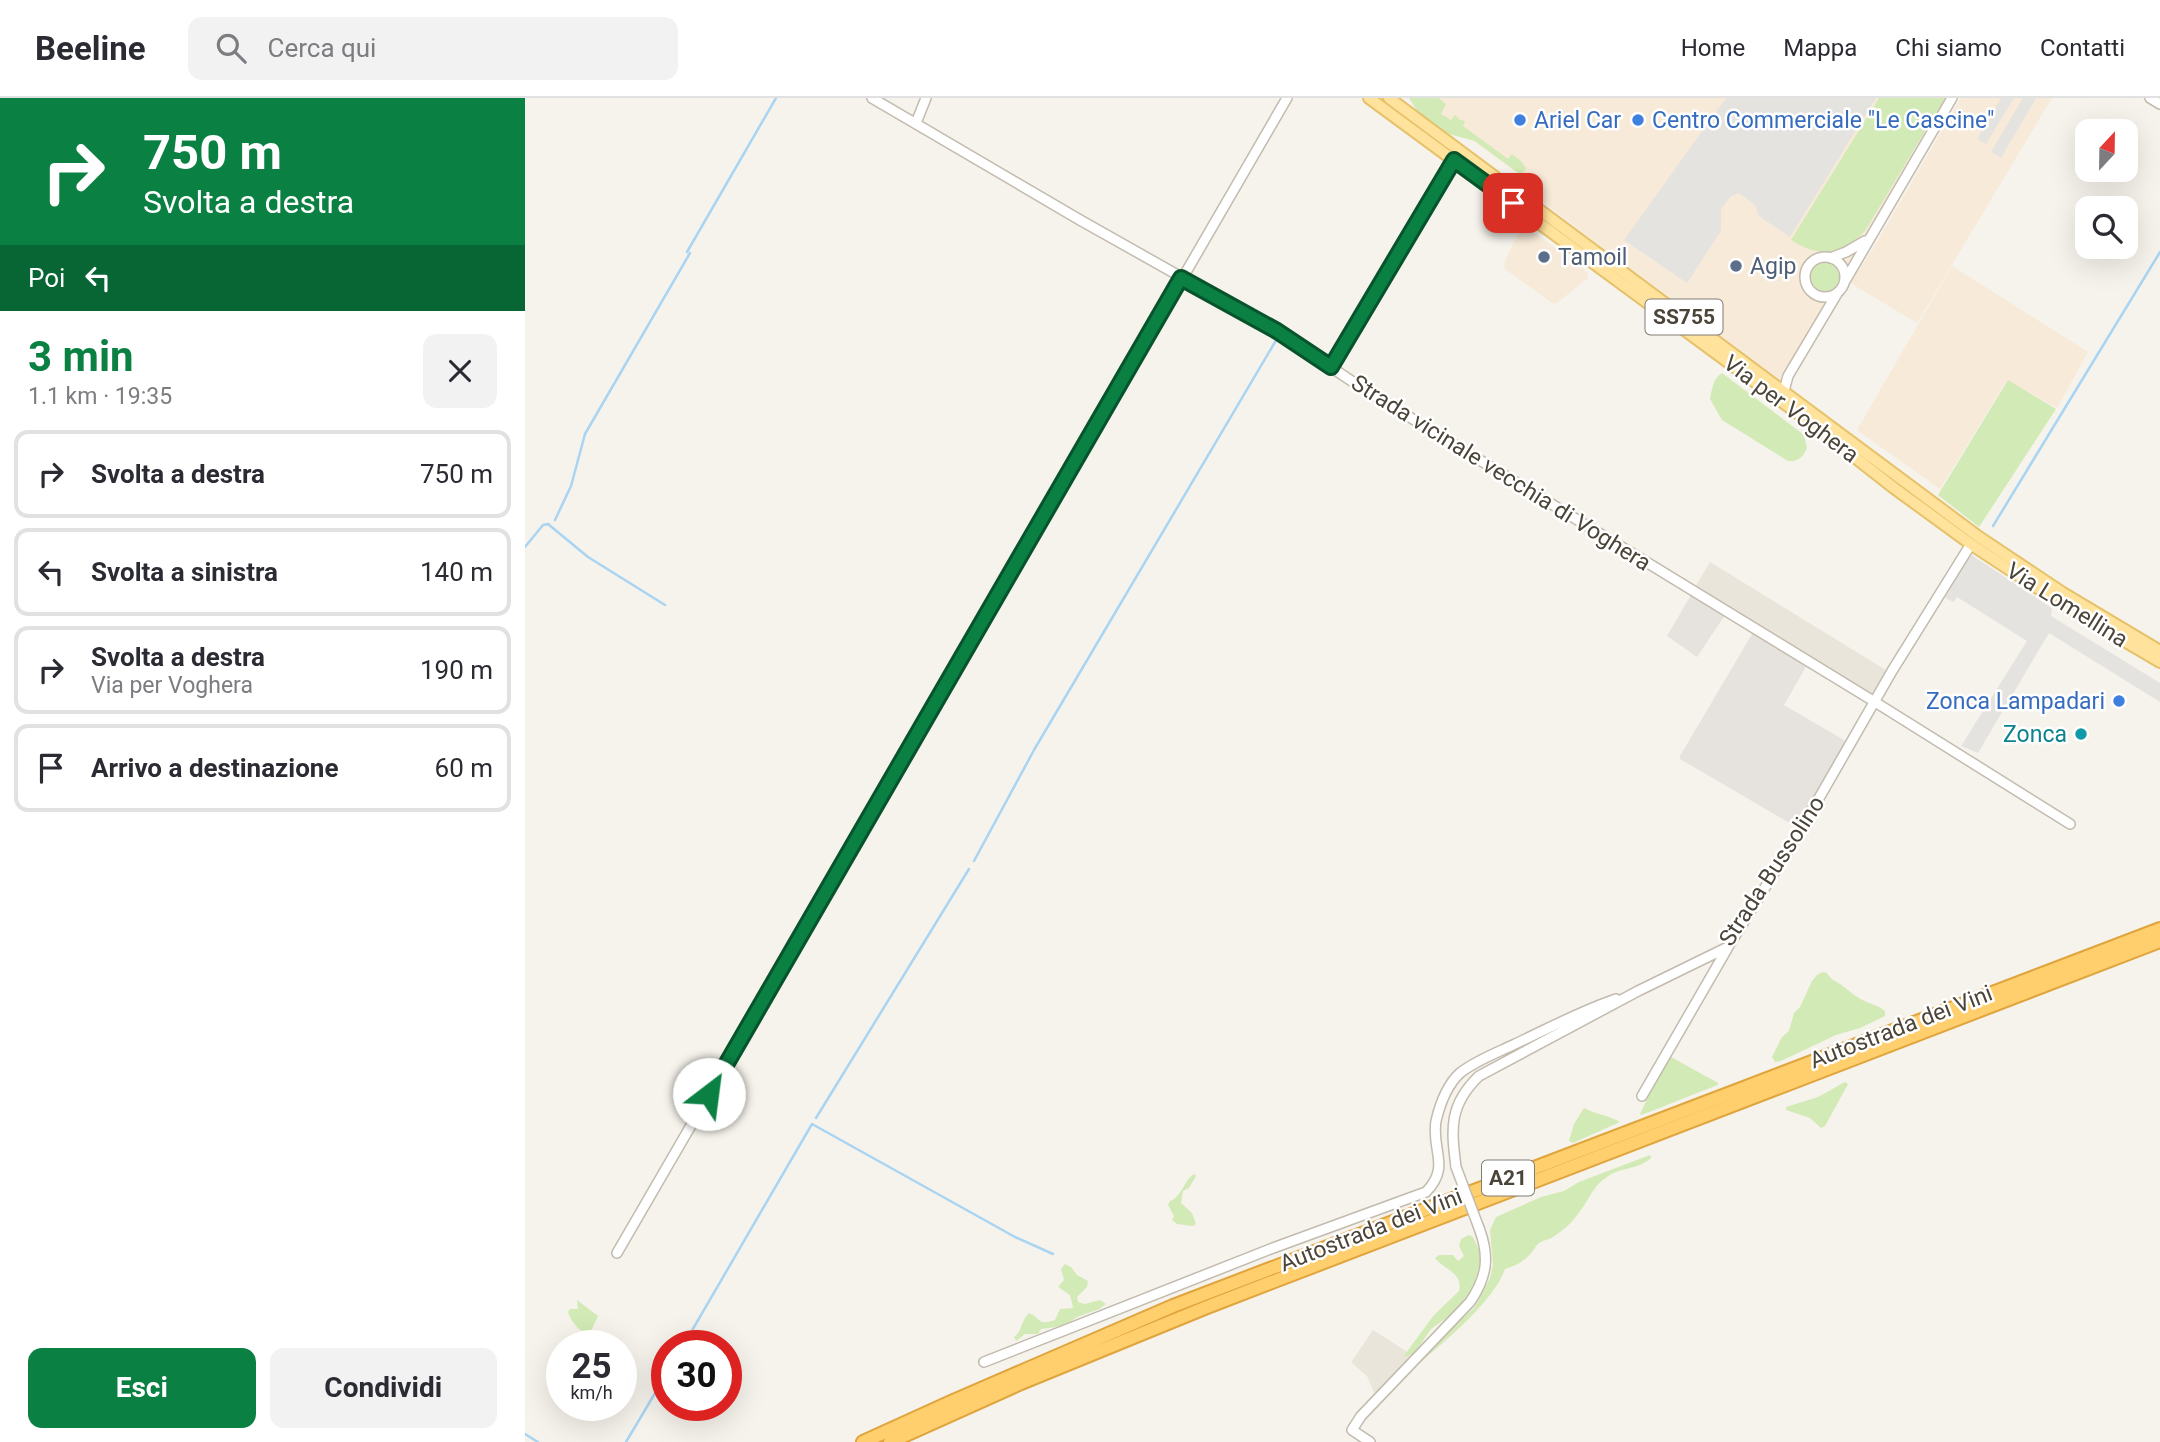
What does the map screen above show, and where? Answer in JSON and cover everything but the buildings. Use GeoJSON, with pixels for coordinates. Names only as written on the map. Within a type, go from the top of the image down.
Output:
{"type":"FeatureCollection","features":[{"type":"Feature","properties":{"kind":"highway","name":"Autostrada dei Vini"},"geometry":{"type":"LineString","coordinates":[[863,1442],[1173,1306],[2160,929]]}},
{"type":"Feature","properties":{"kind":"highway","name":"Autostrada dei Vini"},"geometry":{"type":"LineString","coordinates":[[890,1442],[1021,1383],[1207,1307],[2160,942]]}},
{"type":"Feature","properties":{"kind":"main road","name":"Via per Voghera"},"geometry":{"type":"LineString","coordinates":[[1369,98],[1975,543]]}},
{"type":"Feature","properties":{"kind":"main road","name":"Via per Voghera"},"geometry":{"type":"LineString","coordinates":[[1389,98],[1784,391],[1975,543]]}},
{"type":"Feature","properties":{"kind":"main road","name":"Via Lomellina"},"geometry":{"type":"LineString","coordinates":[[1975,543],[2160,651]]}},
{"type":"Feature","properties":{"kind":"main road","name":"Via Lomellina"},"geometry":{"type":"LineString","coordinates":[[1975,543],[2075,612],[2160,662]]}},
{"type":"Feature","properties":{"kind":"street","name":"Strada vicinale vecchia di Voghera"},"geometry":{"type":"LineString","coordinates":[[872,98],[1277,331],[1362,388],[2070,824]]}},
{"type":"Feature","properties":{"kind":"street"},"geometry":{"type":"LineString","coordinates":[[916,123],[926,98]]}},
{"type":"Feature","properties":{"kind":"street"},"geometry":{"type":"LineString","coordinates":[[617,1253],[1287,98]]}},
{"type":"Feature","properties":{"kind":"street"},"geometry":{"type":"LineString","coordinates":[[1784,391],[1788,376],[1952,98]]}},
{"type":"Feature","properties":{"kind":"street"},"geometry":{"type":"LineString","coordinates":[[2150,98],[2160,104]]}},
{"type":"Feature","properties":{"kind":"street"},"geometry":{"type":"LineString","coordinates":[[1331,367],[1454,160]]}},
{"type":"Feature","properties":{"kind":"street"},"geometry":{"type":"LineString","coordinates":[[1838,292],[1827,297],[1817,295],[1809,289],[1806,275],[1811,264],[1823,258],[1846,253],[1869,237]]}},
{"type":"Feature","properties":{"kind":"street"},"geometry":{"type":"LineString","coordinates":[[1830,258],[1843,269],[1845,281]]}},
{"type":"Feature","properties":{"kind":"street","name":"Strada Bussolino"},"geometry":{"type":"LineString","coordinates":[[1370,1442],[1352,1430],[1376,1399],[1470,1302],[1479,1288],[1487,1258],[1485,1243],[1456,1167],[1452,1126],[1463,1093],[1479,1076],[1727,947],[1975,543]]}},
{"type":"Feature","properties":{"kind":"street"},"geometry":{"type":"LineString","coordinates":[[1642,1096],[1727,947]]}},
{"type":"Feature","properties":{"kind":"street"},"geometry":{"type":"LineString","coordinates":[[984,1362],[1273,1248],[1426,1192],[1435,1182],[1440,1169],[1436,1123],[1440,1107],[1447,1090],[1461,1073],[1562,1021],[1638,991]]}},
{"type":"Feature","properties":{"kind":"shaded area","name":"Centro Commerciale \"Le Cascine\""},"geometry":{"type":"Polygon","coordinates":[[[1414,98],[1952,98],[1779,387],[1517,181],[1520,175],[1414,98]]]}},
{"type":"Feature","properties":{"kind":"shaded area"},"geometry":{"type":"Polygon","coordinates":[[[1726,98],[1876,98],[1790,237],[1759,216],[1755,205],[1739,193],[1730,197],[1721,209],[1721,231],[1687,283],[1624,240],[1726,98]]]}},
{"type":"Feature","properties":{"kind":"shaded area"},"geometry":{"type":"Polygon","coordinates":[[[1961,98],[2052,98],[1917,323],[1852,284],[1852,280],[1961,98]]]}},
{"type":"Feature","properties":{"kind":"shaded area"},"geometry":{"type":"Polygon","coordinates":[[[2001,98],[2014,98],[1986,144],[1977,139],[2001,98]]]}},
{"type":"Feature","properties":{"kind":"shaded area"},"geometry":{"type":"Polygon","coordinates":[[[2023,98],[2036,98],[2001,158],[1991,152],[2023,98]]]}},
{"type":"Feature","properties":{"kind":"shaded area"},"geometry":{"type":"Polygon","coordinates":[[[1527,227],[1588,273],[1588,278],[1557,303],[1552,303],[1505,269],[1504,263],[1520,230],[1527,227]]]}},
{"type":"Feature","properties":{"kind":"shaded area"},"geometry":{"type":"Polygon","coordinates":[[[1952,266],[2088,352],[2057,408],[2007,380],[1940,489],[1857,430],[1952,266]]]}},
{"type":"Feature","properties":{"kind":"shaded area"},"geometry":{"type":"Polygon","coordinates":[[[1970,554],[2052,608],[2051,616],[2160,683],[2160,702],[2049,633],[1978,753],[1961,746],[2027,641],[1957,597],[1954,602],[1945,598],[1970,554]]]}},
{"type":"Feature","properties":{"kind":"shaded area"},"geometry":{"type":"Polygon","coordinates":[[[1710,562],[1889,672],[1875,695],[1872,696],[1694,589],[1710,562]]]}},
{"type":"Feature","properties":{"kind":"shaded area"},"geometry":{"type":"Polygon","coordinates":[[[1691,595],[1725,615],[1697,657],[1667,636],[1691,595]]]}},
{"type":"Feature","properties":{"kind":"shaded area"},"geometry":{"type":"Polygon","coordinates":[[[1752,634],[1807,665],[1784,705],[1849,743],[1798,828],[1680,759],[1752,634]]]}},
{"type":"Feature","properties":{"kind":"shaded area"},"geometry":{"type":"Polygon","coordinates":[[[1373,1330],[1406,1351],[1412,1360],[1379,1393],[1374,1392],[1367,1376],[1352,1361],[1373,1330]]]}},
{"type":"Feature","properties":{"kind":"green space"},"geometry":{"type":"Polygon","coordinates":[[[1409,98],[1439,98],[1446,104],[1441,114],[1451,120],[1455,115],[1465,121],[1463,126],[1508,159],[1512,154],[1526,168],[1521,175],[1475,141],[1445,133],[1419,114],[1409,98]]]}},
{"type":"Feature","properties":{"kind":"green space"},"geometry":{"type":"Polygon","coordinates":[[[1879,98],[1945,98],[1865,231],[1839,249],[1820,251],[1801,246],[1791,240],[1879,98]]]}},
{"type":"Feature","properties":{"kind":"green space"},"geometry":{"type":"Polygon","coordinates":[[[1825,263],[1835,267],[1839,277],[1835,287],[1825,291],[1815,287],[1811,277],[1815,267],[1825,263]]]}},
{"type":"Feature","properties":{"kind":"green space"},"geometry":{"type":"Polygon","coordinates":[[[1722,373],[1804,435],[1807,448],[1802,456],[1795,461],[1788,461],[1722,420],[1710,399],[1715,381],[1722,373]]]}},
{"type":"Feature","properties":{"kind":"green space"},"geometry":{"type":"Polygon","coordinates":[[[2008,380],[2056,409],[1979,527],[1938,495],[2008,380]]]}},
{"type":"Feature","properties":{"kind":"green space"},"geometry":{"type":"Polygon","coordinates":[[[1823,972],[1862,1000],[1885,1011],[1885,1016],[1775,1062],[1772,1057],[1782,1037],[1789,1031],[1794,1013],[1800,1007],[1812,981],[1823,972]]]}},
{"type":"Feature","properties":{"kind":"green space"},"geometry":{"type":"Polygon","coordinates":[[[1671,1057],[1718,1085],[1641,1115],[1667,1058],[1671,1057]]]}},
{"type":"Feature","properties":{"kind":"green space"},"geometry":{"type":"Polygon","coordinates":[[[1845,1082],[1848,1084],[1825,1126],[1821,1128],[1810,1118],[1786,1110],[1786,1107],[1818,1097],[1845,1082]]]}},
{"type":"Feature","properties":{"kind":"green space"},"geometry":{"type":"Polygon","coordinates":[[[1584,1108],[1620,1122],[1573,1143],[1569,1141],[1574,1124],[1584,1108]]]}},
{"type":"Feature","properties":{"kind":"green space"},"geometry":{"type":"Polygon","coordinates":[[[1650,1155],[1651,1158],[1646,1162],[1612,1174],[1602,1181],[1569,1224],[1537,1245],[1523,1261],[1505,1269],[1491,1294],[1456,1331],[1421,1362],[1434,1345],[1474,1308],[1490,1278],[1493,1265],[1490,1230],[1496,1217],[1650,1155]]]}},
{"type":"Feature","properties":{"kind":"green space"},"geometry":{"type":"Polygon","coordinates":[[[1194,1174],[1196,1176],[1189,1188],[1183,1191],[1181,1203],[1192,1213],[1196,1224],[1177,1224],[1172,1220],[1174,1216],[1168,1205],[1194,1174]]]}},
{"type":"Feature","properties":{"kind":"green space"},"geometry":{"type":"Polygon","coordinates":[[[1469,1235],[1473,1237],[1482,1256],[1472,1291],[1459,1309],[1431,1329],[1414,1354],[1403,1357],[1434,1315],[1459,1291],[1456,1275],[1435,1258],[1439,1255],[1453,1255],[1458,1261],[1464,1256],[1459,1246],[1461,1239],[1469,1235]]]}},
{"type":"Feature","properties":{"kind":"green space"},"geometry":{"type":"Polygon","coordinates":[[[1065,1264],[1088,1281],[1087,1287],[1077,1297],[1078,1302],[1085,1304],[1100,1300],[1106,1304],[1064,1326],[1041,1329],[1038,1334],[1025,1334],[1016,1341],[1014,1337],[1029,1313],[1045,1322],[1055,1320],[1060,1309],[1073,1308],[1070,1295],[1058,1287],[1064,1280],[1061,1269],[1065,1264]]]}},
{"type":"Feature","properties":{"kind":"green space"},"geometry":{"type":"Polygon","coordinates":[[[577,1300],[598,1316],[591,1330],[582,1330],[571,1319],[568,1312],[570,1309],[578,1309],[577,1300]]]}},
{"type":"Feature","properties":{"kind":"waterway"},"geometry":{"type":"LineString","coordinates":[[687,252],[776,98]]}},
{"type":"Feature","properties":{"kind":"waterway"},"geometry":{"type":"LineString","coordinates":[[1993,526],[2160,252]]}},
{"type":"Feature","properties":{"kind":"waterway"},"geometry":{"type":"LineString","coordinates":[[555,520],[571,486],[585,434],[690,253]]}},
{"type":"Feature","properties":{"kind":"waterway"},"geometry":{"type":"LineString","coordinates":[[974,861],[1034,750],[1278,337]]}},
{"type":"Feature","properties":{"kind":"waterway"},"geometry":{"type":"LineString","coordinates":[[525,547],[543,525],[548,524],[588,557],[665,605]]}},
{"type":"Feature","properties":{"kind":"waterway"},"geometry":{"type":"LineString","coordinates":[[816,1118],[969,869]]}},
{"type":"Feature","properties":{"kind":"waterway"},"geometry":{"type":"LineString","coordinates":[[692,1330],[812,1124],[1015,1237],[1053,1254]]}},
{"type":"Feature","properties":{"kind":"waterway"},"geometry":{"type":"LineString","coordinates":[[626,1442],[651,1400]]}},
{"type":"Feature","properties":{"kind":"waterway"},"geometry":{"type":"LineString","coordinates":[[525,1434],[538,1442]]}},
{"type":"Feature","properties":{"kind":"place","name":"Ariel Car"},"geometry":{"type":"Point","coordinates":[1520,120]}},
{"type":"Feature","properties":{"kind":"place","name":"Centro Commerciale \"Le Cascine\""},"geometry":{"type":"Point","coordinates":[1638,120]}},
{"type":"Feature","properties":{"kind":"place","name":"Tamoil"},"geometry":{"type":"Point","coordinates":[1544,257]}},
{"type":"Feature","properties":{"kind":"place","name":"Agip"},"geometry":{"type":"Point","coordinates":[1736,266]}},
{"type":"Feature","properties":{"kind":"place","name":"Zonca Lampadari"},"geometry":{"type":"Point","coordinates":[2119,701]}},
{"type":"Feature","properties":{"kind":"place","name":"Zonca"},"geometry":{"type":"Point","coordinates":[2081,734]}},
{"type":"Feature","properties":{"kind":"route"},"geometry":{"type":"LineString","coordinates":[[709,1094],[1181,278],[1277,331],[1331,367],[1454,160],[1513,203]]}}]}
